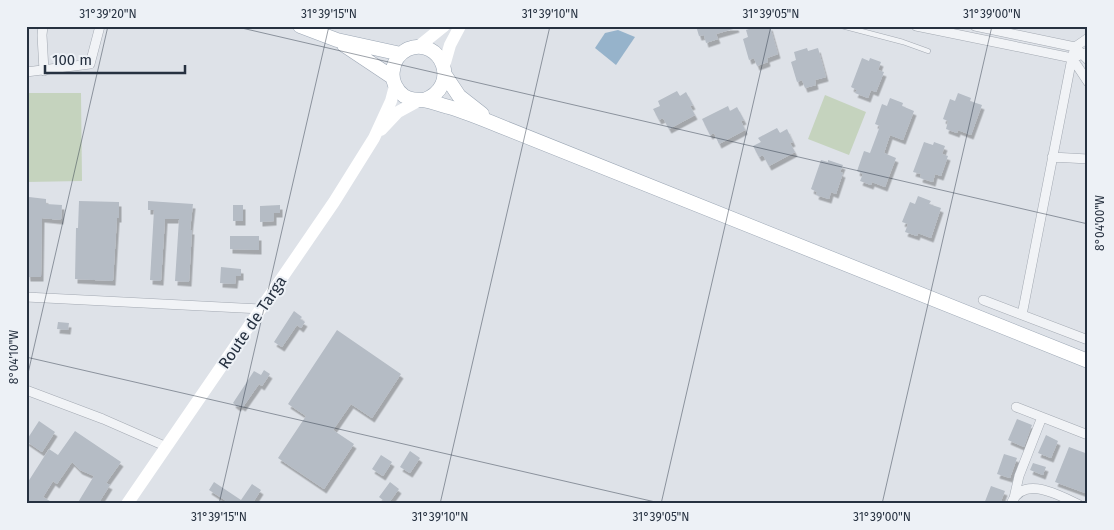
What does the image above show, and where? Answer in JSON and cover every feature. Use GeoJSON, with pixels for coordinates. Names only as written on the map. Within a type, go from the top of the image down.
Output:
{"type":"FeatureCollection","features":[{"type":"Feature","properties":{"kind":"main road"},"geometry":{"type":"LineString","coordinates":[[300,26],[338,40],[401,54]]}},
{"type":"Feature","properties":{"kind":"main road"},"geometry":{"type":"LineString","coordinates":[[418,47],[444,26]]}},
{"type":"Feature","properties":{"kind":"main road"},"geometry":{"type":"LineString","coordinates":[[422,100],[432,97],[439,92],[443,84],[450,45],[460,26]]}},
{"type":"Feature","properties":{"kind":"main road"},"geometry":{"type":"LineString","coordinates":[[338,40],[393,81],[400,93],[407,98],[450,107],[500,126],[1088,361]]}},
{"type":"Feature","properties":{"kind":"main road"},"geometry":{"type":"LineString","coordinates":[[393,81],[393,68],[401,54],[409,49],[426,48],[440,58],[459,96],[500,126]]}},
{"type":"Feature","properties":{"kind":"main road","name":"Route de Targa"},"geometry":{"type":"LineString","coordinates":[[127,504],[334,202],[374,138],[391,100],[393,81]]}},
{"type":"Feature","properties":{"kind":"main road","name":"Route de Targa"},"geometry":{"type":"LineString","coordinates":[[374,138],[398,112],[422,100]]}},
{"type":"Feature","properties":{"kind":"street"},"geometry":{"type":"LineString","coordinates":[[43,26],[44,71]]}},
{"type":"Feature","properties":{"kind":"street"},"geometry":{"type":"LineString","coordinates":[[26,72],[90,64],[100,26]]}},
{"type":"Feature","properties":{"kind":"street"},"geometry":{"type":"LineString","coordinates":[[916,26],[1072,58],[1086,55]]}},
{"type":"Feature","properties":{"kind":"street"},"geometry":{"type":"LineString","coordinates":[[975,26],[1075,47],[1086,55]]}},
{"type":"Feature","properties":{"kind":"street"},"geometry":{"type":"LineString","coordinates":[[1022,315],[1072,58],[1075,47],[1088,38]]}},
{"type":"Feature","properties":{"kind":"street"},"geometry":{"type":"LineString","coordinates":[[1072,58],[1088,82]]}},
{"type":"Feature","properties":{"kind":"street"},"geometry":{"type":"LineString","coordinates":[[1052,157],[1088,158]]}},
{"type":"Feature","properties":{"kind":"street"},"geometry":{"type":"LineString","coordinates":[[26,297],[261,309]]}},
{"type":"Feature","properties":{"kind":"street"},"geometry":{"type":"LineString","coordinates":[[983,300],[1087,337]]}},
{"type":"Feature","properties":{"kind":"street"},"geometry":{"type":"LineString","coordinates":[[26,390],[167,447]]}},
{"type":"Feature","properties":{"kind":"street"},"geometry":{"type":"LineString","coordinates":[[1016,407],[1088,435]]}},
{"type":"Feature","properties":{"kind":"street"},"geometry":{"type":"LineString","coordinates":[[1012,501],[1019,476],[1042,417]]}},
{"type":"Feature","properties":{"kind":"street"},"geometry":{"type":"LineString","coordinates":[[1012,501],[1022,489],[1031,488],[1042,489],[1078,504]]}},
{"type":"Feature","properties":{"kind":"lane"},"geometry":{"type":"LineString","coordinates":[[842,26],[903,42],[928,51]]}},
{"type":"Feature","properties":{"kind":"green space"},"geometry":{"type":"Polygon","coordinates":[[[26,93],[81,93],[82,181],[26,182],[26,93]]]}},
{"type":"Feature","properties":{"kind":"green space"},"geometry":{"type":"Polygon","coordinates":[[[825,95],[866,112],[849,155],[808,139],[825,95]]]}},
{"type":"Feature","properties":{"kind":"water"},"geometry":{"type":"Polygon","coordinates":[[[618,30],[635,37],[616,65],[595,48],[605,33],[618,30]]]}},
{"type":"Feature","properties":{"kind":"building"},"geometry":{"type":"Polygon","coordinates":[[[696,26],[736,26],[737,28],[716,34],[718,39],[706,43],[704,35],[699,36],[696,26]]]}},
{"type":"Feature","properties":{"kind":"building"},"geometry":{"type":"Polygon","coordinates":[[[758,26],[760,29],[770,26],[778,54],[767,58],[768,62],[757,66],[754,58],[749,60],[743,39],[748,37],[746,30],[758,26]]]}},
{"type":"Feature","properties":{"kind":"building"},"geometry":{"type":"Polygon","coordinates":[[[807,48],[808,51],[818,48],[826,77],[815,80],[816,85],[805,88],[802,80],[797,82],[791,62],[796,60],[794,52],[807,48]]]}},
{"type":"Feature","properties":{"kind":"building"},"geometry":{"type":"Polygon","coordinates":[[[862,58],[869,61],[870,58],[881,62],[878,70],[884,72],[876,92],[871,90],[868,98],[855,93],[857,90],[851,87],[862,58]]]}},
{"type":"Feature","properties":{"kind":"building"},"geometry":{"type":"Polygon","coordinates":[[[677,91],[680,96],[686,92],[693,105],[690,106],[695,115],[669,129],[663,118],[659,120],[653,109],[660,106],[658,101],[677,91]]]}},
{"type":"Feature","properties":{"kind":"building"},"geometry":{"type":"Polygon","coordinates":[[[958,93],[971,98],[970,101],[982,105],[971,135],[958,130],[957,133],[946,129],[948,121],[943,119],[950,99],[955,101],[958,93]]]}},
{"type":"Feature","properties":{"kind":"building"},"geometry":{"type":"Polygon","coordinates":[[[890,98],[903,103],[902,106],[914,111],[903,140],[890,135],[884,153],[896,158],[885,187],[872,182],[871,185],[860,181],[863,174],[857,171],[864,151],[870,153],[873,145],[880,126],[875,124],[882,104],[887,106],[890,98]]]}},
{"type":"Feature","properties":{"kind":"building"},"geometry":{"type":"Polygon","coordinates":[[[728,106],[730,111],[737,107],[744,120],[741,121],[745,130],[719,144],[714,133],[710,135],[702,119],[728,106]]]}},
{"type":"Feature","properties":{"kind":"building"},"geometry":{"type":"Polygon","coordinates":[[[777,128],[780,133],[787,129],[793,142],[790,143],[795,152],[769,166],[763,155],[759,157],[753,146],[761,142],[758,138],[777,128]]]}},
{"type":"Feature","properties":{"kind":"building"},"geometry":{"type":"Polygon","coordinates":[[[924,142],[933,145],[934,142],[945,146],[942,154],[948,156],[941,176],[935,174],[933,182],[920,178],[921,174],[913,172],[924,142]]]}},
{"type":"Feature","properties":{"kind":"building"},"geometry":{"type":"Polygon","coordinates":[[[821,160],[828,162],[828,160],[843,165],[840,172],[843,173],[836,194],[831,192],[829,199],[816,195],[817,192],[811,189],[821,160]]]}},
{"type":"Feature","properties":{"kind":"building"},"geometry":{"type":"Polygon","coordinates":[[[918,196],[931,201],[929,204],[941,208],[931,238],[918,233],[917,236],[905,232],[908,224],[902,222],[910,202],[915,204],[918,196]]]}},
{"type":"Feature","properties":{"kind":"building"},"geometry":{"type":"Polygon","coordinates":[[[29,197],[46,199],[46,204],[62,205],[61,220],[42,218],[41,277],[28,277],[29,197]]]}},
{"type":"Feature","properties":{"kind":"building"},"geometry":{"type":"Polygon","coordinates":[[[79,201],[119,202],[113,281],[75,279],[76,228],[78,228],[79,201]]]}},
{"type":"Feature","properties":{"kind":"building"},"geometry":{"type":"Polygon","coordinates":[[[148,201],[193,204],[190,230],[192,230],[189,282],[175,281],[179,219],[165,219],[161,281],[150,280],[154,210],[148,210],[148,201]]]}},
{"type":"Feature","properties":{"kind":"building"},"geometry":{"type":"Polygon","coordinates":[[[233,205],[243,205],[243,221],[233,221],[233,205]]]}},
{"type":"Feature","properties":{"kind":"building"},"geometry":{"type":"Polygon","coordinates":[[[280,205],[280,213],[274,213],[274,221],[260,222],[260,206],[280,205]]]}},
{"type":"Feature","properties":{"kind":"building"},"geometry":{"type":"Polygon","coordinates":[[[230,236],[259,236],[259,250],[230,249],[230,236]]]}},
{"type":"Feature","properties":{"kind":"building"},"geometry":{"type":"Polygon","coordinates":[[[221,267],[241,269],[241,276],[236,276],[235,284],[220,283],[221,267]]]}},
{"type":"Feature","properties":{"kind":"building"},"geometry":{"type":"Polygon","coordinates":[[[294,311],[305,322],[301,328],[297,325],[282,347],[274,342],[294,311]]]}},
{"type":"Feature","properties":{"kind":"building"},"geometry":{"type":"Polygon","coordinates":[[[58,322],[69,323],[68,330],[57,329],[58,322]]]}},
{"type":"Feature","properties":{"kind":"building"},"geometry":{"type":"Polygon","coordinates":[[[337,330],[401,374],[372,418],[351,404],[333,430],[354,444],[324,489],[278,458],[306,416],[288,404],[337,330]]]}},
{"type":"Feature","properties":{"kind":"building"},"geometry":{"type":"Polygon","coordinates":[[[264,370],[270,374],[262,386],[259,384],[243,407],[240,405],[238,407],[233,403],[254,371],[261,375],[264,370]]]}},
{"type":"Feature","properties":{"kind":"building"},"geometry":{"type":"Polygon","coordinates":[[[1017,419],[1032,425],[1024,447],[1008,440],[1017,419]]]}},
{"type":"Feature","properties":{"kind":"building"},"geometry":{"type":"Polygon","coordinates":[[[39,421],[55,432],[42,452],[26,441],[39,421]]]}},
{"type":"Feature","properties":{"kind":"building"},"geometry":{"type":"Polygon","coordinates":[[[75,431],[121,462],[106,483],[110,485],[98,504],[77,504],[94,476],[80,470],[72,462],[57,484],[53,481],[43,497],[55,504],[26,504],[26,485],[49,449],[58,455],[75,431]]]}},
{"type":"Feature","properties":{"kind":"building"},"geometry":{"type":"Polygon","coordinates":[[[1046,435],[1058,441],[1051,458],[1038,453],[1046,435]]]}},
{"type":"Feature","properties":{"kind":"building"},"geometry":{"type":"Polygon","coordinates":[[[1069,447],[1088,454],[1088,494],[1055,482],[1069,447]]]}},
{"type":"Feature","properties":{"kind":"building"},"geometry":{"type":"Polygon","coordinates":[[[410,451],[420,458],[410,473],[400,467],[410,451]]]}},
{"type":"Feature","properties":{"kind":"building"},"geometry":{"type":"Polygon","coordinates":[[[1004,454],[1017,458],[1010,478],[997,474],[1004,454]]]}},
{"type":"Feature","properties":{"kind":"building"},"geometry":{"type":"Polygon","coordinates":[[[381,455],[392,462],[383,476],[372,469],[381,455]]]}},
{"type":"Feature","properties":{"kind":"building"},"geometry":{"type":"Polygon","coordinates":[[[1033,463],[1046,467],[1043,475],[1030,470],[1033,463]]]}},
{"type":"Feature","properties":{"kind":"building"},"geometry":{"type":"Polygon","coordinates":[[[214,482],[241,500],[252,484],[261,490],[252,504],[231,504],[209,490],[214,482]]]}},
{"type":"Feature","properties":{"kind":"building"},"geometry":{"type":"Polygon","coordinates":[[[390,482],[399,489],[388,504],[379,497],[390,482]]]}},
{"type":"Feature","properties":{"kind":"building"},"geometry":{"type":"Polygon","coordinates":[[[991,486],[1005,491],[1000,504],[984,504],[991,486]]]}}]}
